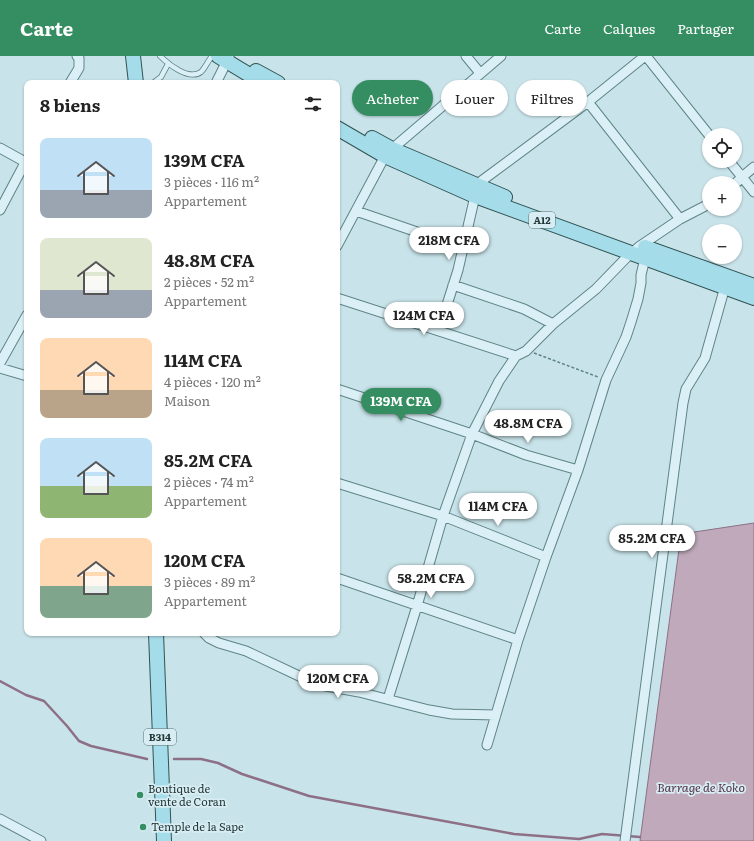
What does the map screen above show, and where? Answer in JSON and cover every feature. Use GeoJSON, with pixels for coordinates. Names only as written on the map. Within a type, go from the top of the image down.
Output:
{"type":"FeatureCollection","features":[{"type":"Feature","properties":{"kind":"main road"},"geometry":{"type":"LineString","coordinates":[[132,56],[136,80]]}},
{"type":"Feature","properties":{"kind":"main road"},"geometry":{"type":"LineString","coordinates":[[227,57],[259,80]]}},
{"type":"Feature","properties":{"kind":"main road"},"geometry":{"type":"LineString","coordinates":[[227,57],[272,80]]}},
{"type":"Feature","properties":{"kind":"main road","name":"A12"},"geometry":{"type":"LineString","coordinates":[[340,120],[388,152]]}},
{"type":"Feature","properties":{"kind":"main road","name":"A12"},"geometry":{"type":"LineString","coordinates":[[340,129],[475,191],[643,249],[726,282],[754,298]]}},
{"type":"Feature","properties":{"kind":"main road","name":"A12"},"geometry":{"type":"LineString","coordinates":[[726,282],[754,286]]}},
{"type":"Feature","properties":{"kind":"main road","name":"B314"},"geometry":{"type":"LineString","coordinates":[[156,636],[164,841]]}},
{"type":"Feature","properties":{"kind":"street"},"geometry":{"type":"LineString","coordinates":[[72,80],[79,68],[79,58],[77,56]]}},
{"type":"Feature","properties":{"kind":"street"},"geometry":{"type":"LineString","coordinates":[[466,56],[480,73]]}},
{"type":"Feature","properties":{"kind":"street"},"geometry":{"type":"LineString","coordinates":[[340,241],[388,152],[501,56]]}},
{"type":"Feature","properties":{"kind":"street"},"geometry":{"type":"LineString","coordinates":[[439,330],[453,285],[475,191],[646,56],[703,128]]}},
{"type":"Feature","properties":{"kind":"street"},"geometry":{"type":"LineString","coordinates":[[217,80],[227,57]]}},
{"type":"Feature","properties":{"kind":"street"},"geometry":{"type":"LineString","coordinates":[[588,102],[680,219]]}},
{"type":"Feature","properties":{"kind":"street"},"geometry":{"type":"LineString","coordinates":[[0,148],[24,160]]}},
{"type":"Feature","properties":{"kind":"street"},"geometry":{"type":"LineString","coordinates":[[0,210],[24,165]]}},
{"type":"Feature","properties":{"kind":"street"},"geometry":{"type":"LineString","coordinates":[[754,167],[742,177],[754,192]]}},
{"type":"Feature","properties":{"kind":"street"},"geometry":{"type":"LineString","coordinates":[[735,168],[741,176]]}},
{"type":"Feature","properties":{"kind":"street"},"geometry":{"type":"LineString","coordinates":[[388,699],[443,516],[472,434],[499,381],[516,356],[526,350],[553,324],[596,289],[627,257],[643,249],[680,219],[702,208]]}},
{"type":"Feature","properties":{"kind":"street"},"geometry":{"type":"LineString","coordinates":[[356,211],[420,233]]}},
{"type":"Feature","properties":{"kind":"street"},"geometry":{"type":"LineString","coordinates":[[340,227],[346,230]]}},
{"type":"Feature","properties":{"kind":"street"},"geometry":{"type":"LineString","coordinates":[[487,745],[518,640],[546,557],[578,470],[606,380],[629,330],[638,299],[643,249]]}},
{"type":"Feature","properties":{"kind":"street"},"geometry":{"type":"LineString","coordinates":[[625,841],[683,403],[686,389],[705,358],[726,282]]}},
{"type":"Feature","properties":{"kind":"street"},"geometry":{"type":"LineString","coordinates":[[453,285],[524,309],[553,324]]}},
{"type":"Feature","properties":{"kind":"street"},"geometry":{"type":"LineString","coordinates":[[340,299],[516,356]]}},
{"type":"Feature","properties":{"kind":"street"},"geometry":{"type":"LineString","coordinates":[[0,363],[24,320]]}},
{"type":"Feature","properties":{"kind":"street"},"geometry":{"type":"LineString","coordinates":[[0,368],[24,375]]}},
{"type":"Feature","properties":{"kind":"street"},"geometry":{"type":"LineString","coordinates":[[340,390],[472,434],[526,455],[578,470]]}},
{"type":"Feature","properties":{"kind":"street"},"geometry":{"type":"LineString","coordinates":[[340,484],[443,516],[546,557]]}},
{"type":"Feature","properties":{"kind":"street"},"geometry":{"type":"LineString","coordinates":[[340,579],[518,640]]}},
{"type":"Feature","properties":{"kind":"street"},"geometry":{"type":"LineString","coordinates":[[207,636],[219,643],[246,651],[299,676],[326,686],[452,714],[496,715]]}},
{"type":"Feature","properties":{"kind":"street"},"geometry":{"type":"LineString","coordinates":[[0,819],[41,841]]}},
{"type":"Feature","properties":{"kind":"lane"},"geometry":{"type":"LineString","coordinates":[[160,56],[168,64],[189,75],[195,74],[202,70],[212,56]]}},
{"type":"Feature","properties":{"kind":"lane"},"geometry":{"type":"LineString","coordinates":[[157,80],[161,77],[168,64]]}},
{"type":"Feature","properties":{"kind":"path"},"geometry":{"type":"LineString","coordinates":[[526,350],[606,380]]}},
{"type":"Feature","properties":{"kind":"water","name":"Barrage de Koko"},"geometry":{"type":"Polygon","coordinates":[[[754,523],[754,841],[640,841],[681,534],[754,523]]]}},
{"type":"Feature","properties":{"kind":"waterway"},"geometry":{"type":"LineString","coordinates":[[0,681],[26,695],[44,701],[79,741],[91,746],[147,759]]}},
{"type":"Feature","properties":{"kind":"waterway"},"geometry":{"type":"LineString","coordinates":[[174,759],[201,759],[218,763],[242,774],[309,796],[514,834],[579,839],[602,834],[640,837]]}},
{"type":"Feature","properties":{"kind":"place","name":"Boutique de vente de Coran"},"geometry":{"type":"Point","coordinates":[140,795]}},
{"type":"Feature","properties":{"kind":"place","name":"Temple de la Sape"},"geometry":{"type":"Point","coordinates":[143,827]}}]}
